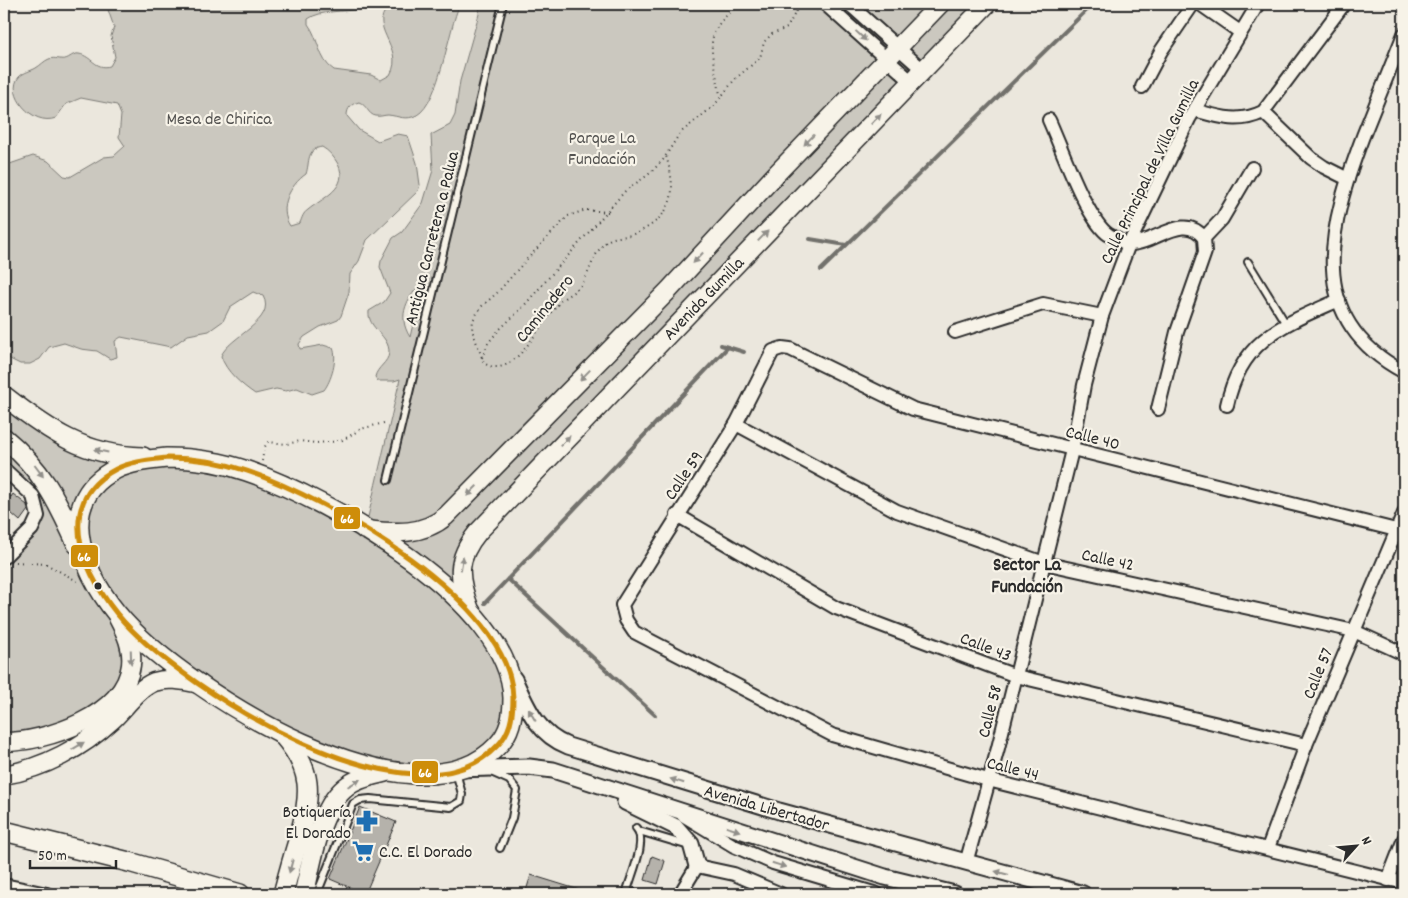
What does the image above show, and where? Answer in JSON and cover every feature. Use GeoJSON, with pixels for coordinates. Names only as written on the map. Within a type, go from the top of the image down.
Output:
{"type":"FeatureCollection","features":[{"type":"Feature","properties":{"kind":"main road","name":"Avenida Gumilla"},"geometry":{"type":"LineString","coordinates":[[364,530],[415,532],[433,525],[446,516],[669,290],[940,4]]}},
{"type":"Feature","properties":{"kind":"main road","name":"Avenida Gumilla"},"geometry":{"type":"LineString","coordinates":[[470,610],[461,582],[460,569],[466,550],[478,532],[987,4]]}},
{"type":"Feature","properties":{"kind":"main road"},"geometry":{"type":"LineString","coordinates":[[4,396],[44,427],[73,443],[115,454],[206,460],[257,474],[311,500],[364,530],[423,568],[470,610],[500,652],[509,672],[512,688],[513,711],[508,731],[489,754],[456,769],[422,775],[386,771],[354,763],[282,733],[200,684],[145,643],[115,611],[98,587],[61,508],[42,476],[33,464],[4,438]]}},
{"type":"Feature","properties":{"kind":"main road"},"geometry":{"type":"LineString","coordinates":[[82,555],[78,530],[80,515],[93,488],[106,475],[131,463],[167,458]]}},
{"type":"Feature","properties":{"kind":"main road"},"geometry":{"type":"LineString","coordinates":[[4,742],[30,740],[64,731],[92,716],[119,692],[128,676],[131,656],[130,644],[115,611]]}},
{"type":"Feature","properties":{"kind":"main road"},"geometry":{"type":"LineString","coordinates":[[4,775],[34,768],[81,745],[99,732],[149,685],[169,680],[200,684]]}},
{"type":"Feature","properties":{"kind":"main road"},"geometry":{"type":"LineString","coordinates":[[282,733],[298,757],[309,788],[307,809],[283,894]]}},
{"type":"Feature","properties":{"kind":"main road"},"geometry":{"type":"LineString","coordinates":[[304,894],[323,822],[336,798],[349,785],[386,771]]}},
{"type":"Feature","properties":{"kind":"main road"},"geometry":{"type":"LineString","coordinates":[[4,831],[156,869],[240,894]]}},
{"type":"Feature","properties":{"kind":"street"},"geometry":{"type":"LineString","coordinates":[[825,4],[918,76]]}},
{"type":"Feature","properties":{"kind":"street"},"geometry":{"type":"LineString","coordinates":[[849,4],[892,54]]}},
{"type":"Feature","properties":{"kind":"street"},"geometry":{"type":"LineString","coordinates":[[1142,87],[1161,52],[1193,4]]}},
{"type":"Feature","properties":{"kind":"street"},"geometry":{"type":"LineString","coordinates":[[1200,4],[1240,32]]}},
{"type":"Feature","properties":{"kind":"street","name":"Calle Principal de Villa Gumilla"},"geometry":{"type":"LineString","coordinates":[[1072,450],[1084,385],[1102,316],[1128,244],[1194,110],[1258,4]]}},
{"type":"Feature","properties":{"kind":"street"},"geometry":{"type":"LineString","coordinates":[[1194,110],[1232,120],[1246,119],[1263,112],[1344,4]]}},
{"type":"Feature","properties":{"kind":"street"},"geometry":{"type":"LineString","coordinates":[[1404,36],[1348,179],[1333,239],[1332,270],[1339,300],[1347,321],[1376,354],[1404,372]]}},
{"type":"Feature","properties":{"kind":"street"},"geometry":{"type":"LineString","coordinates":[[1263,112],[1311,158],[1348,179]]}},
{"type":"Feature","properties":{"kind":"street"},"geometry":{"type":"LineString","coordinates":[[1049,120],[1086,204],[1108,234],[1128,244],[1150,240],[1171,229],[1182,226],[1194,228],[1204,238],[1205,252],[1180,324],[1158,409]]}},
{"type":"Feature","properties":{"kind":"street"},"geometry":{"type":"LineString","coordinates":[[1204,238],[1222,219],[1252,168]]}},
{"type":"Feature","properties":{"kind":"street"},"geometry":{"type":"LineString","coordinates":[[1227,405],[1232,384],[1252,349],[1270,333],[1339,300]]}},
{"type":"Feature","properties":{"kind":"street"},"geometry":{"type":"LineString","coordinates":[[955,332],[1043,304],[1102,316]]}},
{"type":"Feature","properties":{"kind":"street","name":"Calle 59"},"geometry":{"type":"LineString","coordinates":[[634,632],[626,620],[622,605],[736,424],[773,351],[782,348],[790,349]]}},
{"type":"Feature","properties":{"kind":"street","name":"Calle 40"},"geometry":{"type":"LineString","coordinates":[[790,349],[913,409],[1402,531]]}},
{"type":"Feature","properties":{"kind":"street","name":"Calle 42"},"geometry":{"type":"LineString","coordinates":[[736,424],[897,512],[1044,563],[1354,631],[1404,654]]}},
{"type":"Feature","properties":{"kind":"street","name":"Calle 58"},"geometry":{"type":"LineString","coordinates":[[966,863],[998,748],[1072,450]]}},
{"type":"Feature","properties":{"kind":"street"},"geometry":{"type":"LineString","coordinates":[[4,469],[28,490],[38,508],[37,522],[4,557]]}},
{"type":"Feature","properties":{"kind":"street","name":"Calle 57"},"geometry":{"type":"LineString","coordinates":[[1268,848],[1306,745],[1354,631],[1402,531],[1404,513]]}},
{"type":"Feature","properties":{"kind":"street","name":"Calle 43"},"geometry":{"type":"LineString","coordinates":[[677,515],[836,608],[1016,676],[1306,745]]}},
{"type":"Feature","properties":{"kind":"street","name":"Calle 44"},"geometry":{"type":"LineString","coordinates":[[634,632],[832,735],[988,780],[1268,848],[1388,880],[1404,882]]}},
{"type":"Feature","properties":{"kind":"street","name":"Avenida Libertador"},"geometry":{"type":"LineString","coordinates":[[500,652],[536,723],[558,742],[601,758],[769,809],[1083,894]]}},
{"type":"Feature","properties":{"kind":"street","name":"Avenida Libertador"},"geometry":{"type":"LineString","coordinates":[[456,769],[539,768],[553,770],[886,877],[955,894]]}},
{"type":"Feature","properties":{"kind":"street"},"geometry":{"type":"LineString","coordinates":[[584,780],[614,798],[676,827],[692,847],[697,866],[680,894]]}},
{"type":"Feature","properties":{"kind":"street","name":"Avenida Libertador"},"geometry":{"type":"LineString","coordinates":[[675,810],[734,846],[773,863],[877,894]]}},
{"type":"Feature","properties":{"kind":"street"},"geometry":{"type":"LineString","coordinates":[[1388,880],[1404,839]]}},
{"type":"Feature","properties":{"kind":"street"},"geometry":{"type":"LineString","coordinates":[[697,866],[734,874],[781,894]]}},
{"type":"Feature","properties":{"kind":"street"},"geometry":{"type":"LineString","coordinates":[[4,885],[47,894]]}},
{"type":"Feature","properties":{"kind":"lane","name":"Antigua Carretera a Palua"},"geometry":{"type":"LineString","coordinates":[[388,480],[503,4]]}},
{"type":"Feature","properties":{"kind":"lane"},"geometry":{"type":"LineString","coordinates":[[1248,262],[1286,324]]}},
{"type":"Feature","properties":{"kind":"lane"},"geometry":{"type":"LineString","coordinates":[[483,768],[509,780],[517,790],[512,818],[500,848]]}},
{"type":"Feature","properties":{"kind":"lane"},"geometry":{"type":"LineString","coordinates":[[317,894],[352,804],[360,800],[370,799],[451,807],[461,802],[462,794],[456,769]]}},
{"type":"Feature","properties":{"kind":"lane"},"geometry":{"type":"LineString","coordinates":[[638,894],[627,891],[641,845],[637,829],[692,847]]}},
{"type":"Feature","properties":{"kind":"path"},"geometry":{"type":"LineString","coordinates":[[720,97],[715,70],[714,36],[724,18],[738,4]]}},
{"type":"Feature","properties":{"kind":"path","name":"Caminadero"},"geometry":{"type":"LineString","coordinates":[[666,156],[670,170],[671,197],[661,216],[654,224],[639,231],[614,238],[605,244],[598,252],[581,285],[564,298],[546,318],[530,345],[519,357],[499,366],[488,366],[482,358],[495,334],[522,308],[626,190],[648,175],[666,156],[680,133],[714,106],[747,67],[760,58],[762,47],[768,37],[790,24],[800,4]]}},
{"type":"Feature","properties":{"kind":"path"},"geometry":{"type":"LineString","coordinates":[[482,358],[472,330],[473,320],[481,307],[498,292],[526,259],[568,216],[586,210],[608,212]]}},
{"type":"Feature","properties":{"kind":"path"},"geometry":{"type":"LineString","coordinates":[[257,474],[265,445],[268,442],[287,444],[300,441],[316,443],[341,441],[361,429],[384,423]]}},
{"type":"Feature","properties":{"kind":"path"},"geometry":{"type":"LineString","coordinates":[[4,557],[18,563],[46,564],[81,583],[98,587]]}},
{"type":"Feature","properties":{"kind":"green space","name":"Mesa de Chirica"},"geometry":{"type":"Polygon","coordinates":[[[106,4],[360,4],[359,9],[313,16],[308,19],[308,24],[325,61],[334,70],[371,75],[381,80],[390,75],[394,65],[393,55],[382,20],[385,12],[393,4],[460,4],[438,81],[425,108],[417,115],[406,118],[373,115],[359,102],[352,105],[348,111],[347,116],[359,130],[378,141],[398,134],[408,136],[417,163],[420,185],[418,191],[367,240],[359,261],[350,274],[349,292],[338,320],[320,327],[304,337],[299,344],[300,349],[323,345],[333,348],[335,358],[333,370],[324,390],[312,394],[297,388],[286,391],[276,389],[255,394],[231,373],[223,362],[221,356],[226,349],[258,321],[263,313],[266,305],[263,296],[253,292],[230,307],[223,321],[209,331],[188,335],[171,347],[121,337],[115,341],[117,357],[110,359],[97,351],[81,349],[64,343],[49,347],[40,359],[30,364],[20,364],[4,356],[4,166],[33,156],[48,161],[64,176],[70,177],[104,157],[114,156],[125,146],[119,137],[121,115],[117,105],[81,98],[66,104],[56,118],[38,118],[23,107],[15,91],[16,84],[21,75],[51,58],[65,59],[79,54],[101,66],[110,66],[115,57],[111,36],[114,27],[106,4]],[[322,147],[313,150],[306,174],[295,184],[288,197],[285,212],[290,226],[300,223],[305,213],[333,192],[340,180],[341,172],[338,164],[331,154],[322,147]]]}},
{"type":"Feature","properties":{"kind":"green space","name":"Parque La Fundación"},"geometry":{"type":"Polygon","coordinates":[[[480,4],[940,4],[440,521],[365,530],[400,379],[378,381],[375,377],[378,370],[387,360],[389,353],[386,341],[371,323],[369,311],[384,302],[390,293],[380,267],[381,261],[393,238],[402,232],[423,203],[433,170],[431,135],[450,125],[455,115],[460,81],[479,14],[480,4]],[[423,281],[413,293],[404,314],[406,329],[410,337],[423,281]]]}},
{"type":"Feature","properties":{"kind":"green space"},"geometry":{"type":"Polygon","coordinates":[[[943,4],[985,4],[923,69],[900,48],[943,4]]]}},
{"type":"Feature","properties":{"kind":"green space"},"geometry":{"type":"Polygon","coordinates":[[[887,61],[910,82],[476,531],[461,591],[393,535],[425,531],[887,61]]]}},
{"type":"Feature","properties":{"kind":"green space"},"geometry":{"type":"Polygon","coordinates":[[[4,397],[114,455],[78,529],[131,656],[101,709],[4,742],[4,557],[32,529],[37,508],[4,469],[4,397]]]}},
{"type":"Feature","properties":{"kind":"green space"},"geometry":{"type":"Polygon","coordinates":[[[186,461],[287,492],[426,575],[493,644],[510,710],[487,751],[422,771],[301,739],[158,649],[99,583],[84,516],[108,478],[186,461]]]}},
{"type":"Feature","properties":{"kind":"building"},"geometry":{"type":"Polygon","coordinates":[[[4,491],[11,497],[13,494],[27,505],[28,510],[20,521],[11,513],[4,521],[4,491]]]}},
{"type":"Feature","properties":{"kind":"building","name":"C.C. El Dorado"},"geometry":{"type":"Polygon","coordinates":[[[360,807],[396,822],[365,894],[330,879],[360,807]]]}},
{"type":"Feature","properties":{"kind":"building"},"geometry":{"type":"Polygon","coordinates":[[[652,856],[665,861],[658,884],[645,880],[652,856]]]}},
{"type":"Feature","properties":{"kind":"building"},"geometry":{"type":"Polygon","coordinates":[[[531,875],[586,892],[585,894],[525,894],[531,875]]]}},
{"type":"Feature","properties":{"kind":"waterway"},"geometry":{"type":"LineString","coordinates":[[821,270],[1093,4]]}},
{"type":"Feature","properties":{"kind":"waterway"},"geometry":{"type":"LineString","coordinates":[[810,239],[846,245]]}},
{"type":"Feature","properties":{"kind":"waterway"},"geometry":{"type":"LineString","coordinates":[[721,345],[744,352]]}},
{"type":"Feature","properties":{"kind":"waterway"},"geometry":{"type":"LineString","coordinates":[[485,603],[728,347]]}},
{"type":"Feature","properties":{"kind":"waterway"},"geometry":{"type":"LineString","coordinates":[[508,579],[655,715]]}},
{"type":"Feature","properties":{"kind":"transit line","name":"66"},"geometry":{"type":"LineString","coordinates":[[167,458],[227,465],[282,485],[323,505],[367,530],[410,559],[450,591],[482,626],[504,662],[513,705],[510,724],[505,736],[497,746],[459,769],[412,774],[358,764],[302,743],[247,715],[197,683],[154,651],[124,622],[98,586],[87,565],[81,543],[79,522],[83,502],[95,484],[122,466],[141,461],[167,458]]}},
{"type":"Feature","properties":{"kind":"place","name":"Botiquería El Dorado"},"geometry":{"type":"Point","coordinates":[367,821]}},
{"type":"Feature","properties":{"kind":"place","name":"C.C. El Dorado"},"geometry":{"type":"Point","coordinates":[363,851]}},
{"type":"Feature","properties":{"kind":"district","name":"Sector La Fundación"},"geometry":{"type":"Point","coordinates":[1027,574]}}]}
